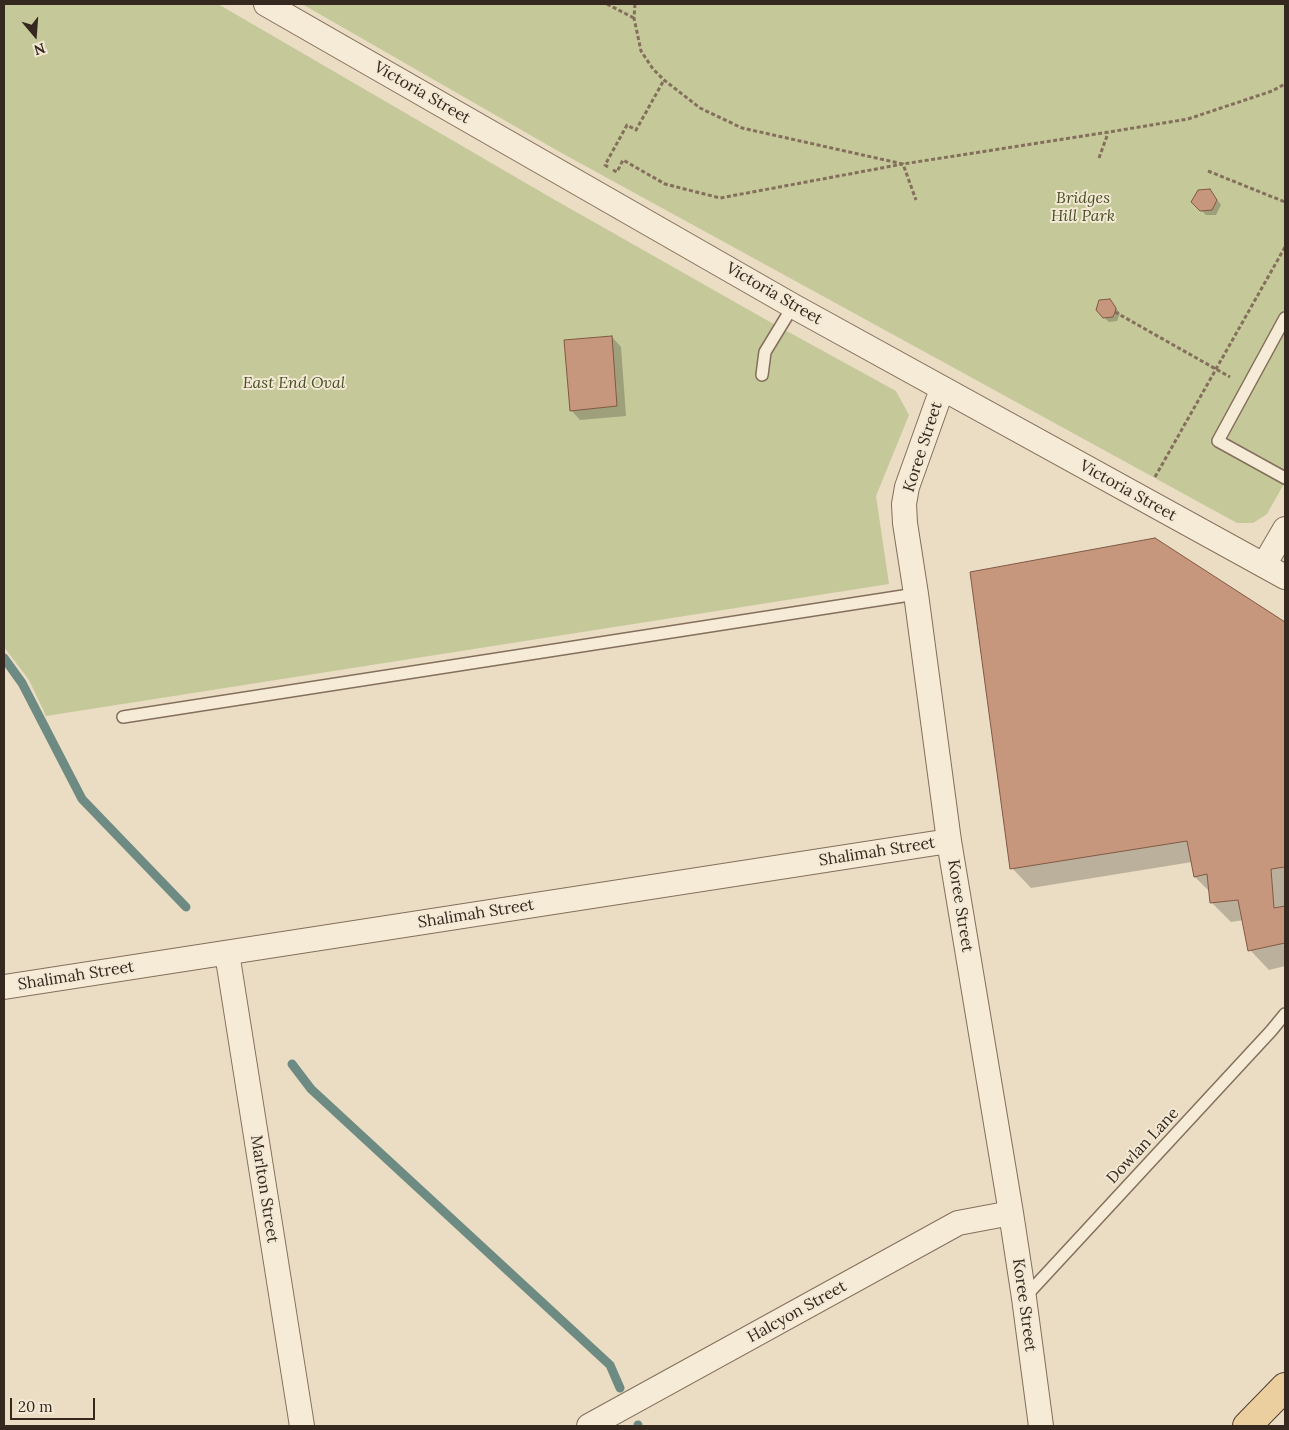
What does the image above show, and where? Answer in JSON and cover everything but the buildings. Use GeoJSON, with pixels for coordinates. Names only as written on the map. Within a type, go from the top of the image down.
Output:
{"type":"FeatureCollection","features":[{"type":"Feature","properties":{"kind":"main road"},"geometry":{"type":"LineString","coordinates":[[1246,1426],[1285,1387]]}},
{"type":"Feature","properties":{"kind":"street","name":"Victoria Street"},"geometry":{"type":"LineString","coordinates":[[266,4],[793,306],[1285,577]]}},
{"type":"Feature","properties":{"kind":"street","name":"Koree Street"},"geometry":{"type":"LineString","coordinates":[[942,389],[910,479],[904,504],[905,523],[949,841],[1011,1212],[1041,1426]]}},
{"type":"Feature","properties":{"kind":"street"},"geometry":{"type":"LineString","coordinates":[[1264,565],[1285,528]]}},
{"type":"Feature","properties":{"kind":"street","name":"Shalimah Street"},"geometry":{"type":"LineString","coordinates":[[4,987],[949,841]]}},
{"type":"Feature","properties":{"kind":"street","name":"Marlton Street"},"geometry":{"type":"LineString","coordinates":[[227,953],[302,1426]]}},
{"type":"Feature","properties":{"kind":"street","name":"Halcyon Street"},"geometry":{"type":"LineString","coordinates":[[589,1426],[958,1223],[1011,1212]]}},
{"type":"Feature","properties":{"kind":"lane"},"geometry":{"type":"LineString","coordinates":[[762,375],[765,352],[793,306]]}},
{"type":"Feature","properties":{"kind":"lane"},"geometry":{"type":"LineString","coordinates":[[1285,318],[1218,441],[1285,478]]}},
{"type":"Feature","properties":{"kind":"lane"},"geometry":{"type":"LineString","coordinates":[[123,717],[916,594]]}},
{"type":"Feature","properties":{"kind":"lane","name":"Dowlan Lane"},"geometry":{"type":"LineString","coordinates":[[1024,1298],[1265,1038],[1285,1014]]}},
{"type":"Feature","properties":{"kind":"path"},"geometry":{"type":"LineString","coordinates":[[607,4],[634,18]]}},
{"type":"Feature","properties":{"kind":"path"},"geometry":{"type":"LineString","coordinates":[[635,4],[634,18],[641,51],[653,69],[664,80],[700,108],[742,128],[903,164]]}},
{"type":"Feature","properties":{"kind":"path"},"geometry":{"type":"LineString","coordinates":[[664,80],[636,130],[627,125],[605,165],[617,172],[623,160],[665,184],[720,198],[903,164],[1188,119],[1272,91],[1285,84]]}},
{"type":"Feature","properties":{"kind":"path"},"geometry":{"type":"LineString","coordinates":[[1099,158],[1109,132]]}},
{"type":"Feature","properties":{"kind":"path"},"geometry":{"type":"LineString","coordinates":[[903,164],[916,200]]}},
{"type":"Feature","properties":{"kind":"path"},"geometry":{"type":"LineString","coordinates":[[1208,171],[1285,202]]}},
{"type":"Feature","properties":{"kind":"path"},"geometry":{"type":"LineString","coordinates":[[1153,480],[1284,252],[1285,247]]}},
{"type":"Feature","properties":{"kind":"path"},"geometry":{"type":"LineString","coordinates":[[1115,312],[1248,387]]}},
{"type":"Feature","properties":{"kind":"green space","name":"East End Oval"},"geometry":{"type":"Polygon","coordinates":[[[4,4],[218,4],[555,200],[896,391],[909,415],[876,496],[889,584],[46,716],[29,680],[4,647],[4,4]]]}},
{"type":"Feature","properties":{"kind":"green space","name":"Bridges Hill Park"},"geometry":{"type":"Polygon","coordinates":[[[302,4],[1285,4],[1285,482],[1267,514],[1253,523],[1237,523],[558,151],[302,4]]]}},
{"type":"Feature","properties":{"kind":"waterway"},"geometry":{"type":"LineString","coordinates":[[4,658],[22,683],[82,799],[186,907]]}},
{"type":"Feature","properties":{"kind":"waterway"},"geometry":{"type":"LineString","coordinates":[[292,1064],[311,1089],[610,1365],[620,1388]]}}]}
